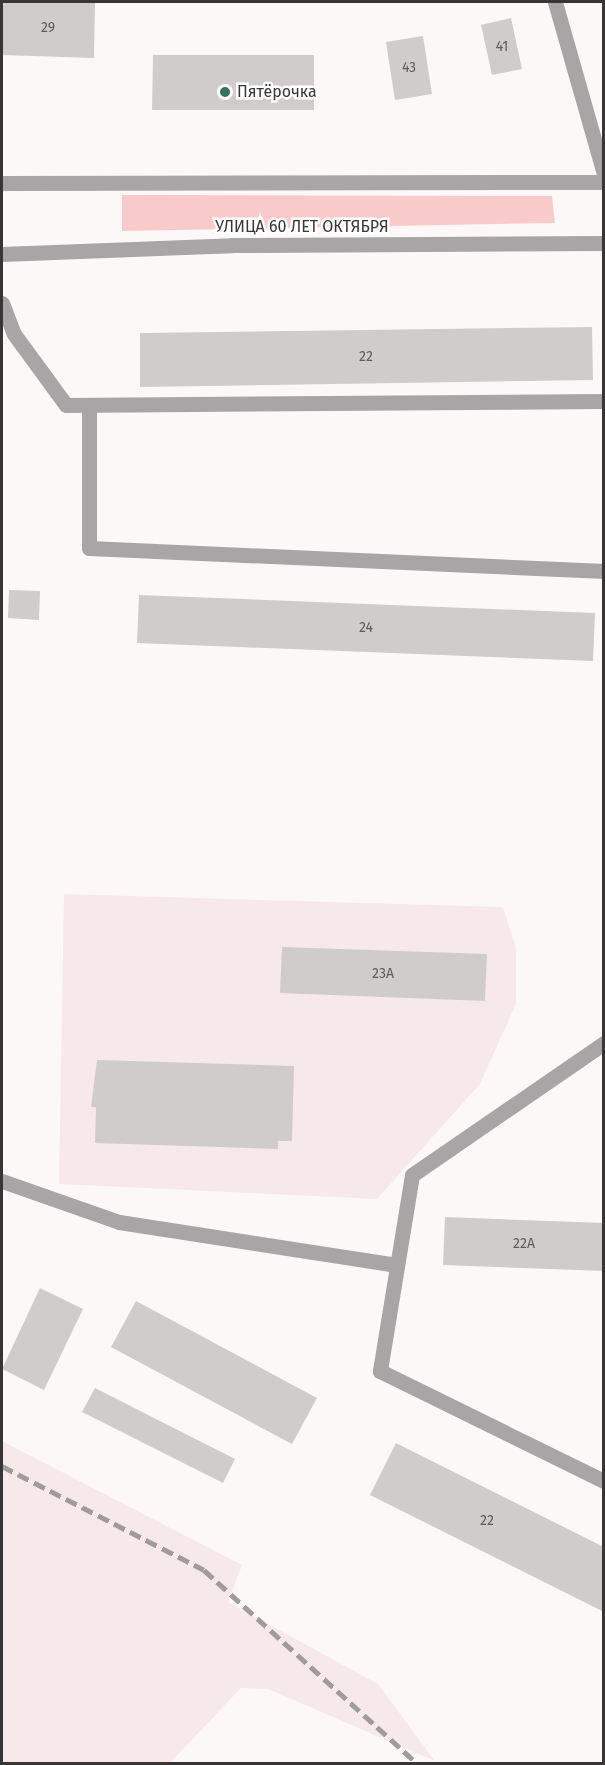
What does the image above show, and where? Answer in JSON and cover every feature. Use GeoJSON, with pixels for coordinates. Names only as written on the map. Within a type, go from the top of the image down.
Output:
{"type":"FeatureCollection","features":[{"type":"Feature","properties":{"kind":"street"},"geometry":{"type":"LineString","coordinates":[[555,2],[603,174]]}},
{"type":"Feature","properties":{"kind":"street"},"geometry":{"type":"LineString","coordinates":[[2,183],[603,182]]}},
{"type":"Feature","properties":{"kind":"street","name":"УЛИЦА 60 ЛЕТ ОКТЯБРЯ"},"geometry":{"type":"LineString","coordinates":[[2,254],[232,245],[603,243]]}},
{"type":"Feature","properties":{"kind":"street"},"geometry":{"type":"LineString","coordinates":[[2,303],[14,334],[66,405],[603,401]]}},
{"type":"Feature","properties":{"kind":"street"},"geometry":{"type":"LineString","coordinates":[[89,405],[90,548],[603,571]]}},
{"type":"Feature","properties":{"kind":"street"},"geometry":{"type":"LineString","coordinates":[[603,1043],[412,1175],[380,1371],[603,1481]]}},
{"type":"Feature","properties":{"kind":"street"},"geometry":{"type":"LineString","coordinates":[[2,1181],[119,1222],[397,1265]]}},
{"type":"Feature","properties":{"kind":"shaded area"},"geometry":{"type":"Polygon","coordinates":[[[122,195],[552,196],[555,223],[122,231],[122,195]]]}},
{"type":"Feature","properties":{"kind":"shaded area"},"geometry":{"type":"Polygon","coordinates":[[[64,894],[503,907],[516,948],[516,1004],[480,1084],[377,1199],[59,1184],[64,894]]]}},
{"type":"Feature","properties":{"kind":"shaded area"},"geometry":{"type":"Polygon","coordinates":[[[2,1441],[242,1565],[228,1602],[378,1684],[435,1761],[268,1689],[241,1688],[170,1763],[2,1763],[2,1441]]]}},
{"type":"Feature","properties":{"kind":"building"},"geometry":{"type":"Polygon","coordinates":[[[2,2],[95,2],[94,58],[2,55],[2,2]]]}},
{"type":"Feature","properties":{"kind":"building"},"geometry":{"type":"Polygon","coordinates":[[[511,18],[522,69],[492,75],[481,25],[511,18]]]}},
{"type":"Feature","properties":{"kind":"building"},"geometry":{"type":"Polygon","coordinates":[[[423,36],[432,94],[395,100],[386,42],[423,36]]]}},
{"type":"Feature","properties":{"kind":"building"},"geometry":{"type":"Polygon","coordinates":[[[153,55],[314,55],[314,110],[152,110],[153,55]]]}},
{"type":"Feature","properties":{"kind":"building"},"geometry":{"type":"Polygon","coordinates":[[[592,327],[593,380],[140,387],[140,333],[592,327]]]}},
{"type":"Feature","properties":{"kind":"building"},"geometry":{"type":"Polygon","coordinates":[[[9,590],[40,591],[39,620],[8,618],[9,590]]]}},
{"type":"Feature","properties":{"kind":"building"},"geometry":{"type":"Polygon","coordinates":[[[139,595],[595,613],[593,661],[137,643],[139,595]]]}},
{"type":"Feature","properties":{"kind":"building"},"geometry":{"type":"Polygon","coordinates":[[[282,947],[487,954],[485,1001],[280,993],[282,947]]]}},
{"type":"Feature","properties":{"kind":"building"},"geometry":{"type":"Polygon","coordinates":[[[97,1060],[294,1066],[292,1141],[278,1141],[278,1149],[95,1143],[96,1107],[91,1107],[97,1060]]]}},
{"type":"Feature","properties":{"kind":"building"},"geometry":{"type":"Polygon","coordinates":[[[445,1217],[604,1223],[604,1271],[443,1265],[445,1217]]]}},
{"type":"Feature","properties":{"kind":"building"},"geometry":{"type":"Polygon","coordinates":[[[40,1288],[83,1309],[44,1390],[2,1369],[40,1288]]]}},
{"type":"Feature","properties":{"kind":"building"},"geometry":{"type":"Polygon","coordinates":[[[136,1301],[317,1398],[292,1444],[111,1347],[136,1301]]]}},
{"type":"Feature","properties":{"kind":"building"},"geometry":{"type":"Polygon","coordinates":[[[95,1388],[235,1459],[223,1483],[82,1412],[95,1388]]]}},
{"type":"Feature","properties":{"kind":"building"},"geometry":{"type":"Polygon","coordinates":[[[396,1443],[604,1547],[604,1612],[370,1495],[396,1443]]]}},
{"type":"Feature","properties":{"kind":"railway"},"geometry":{"type":"LineString","coordinates":[[2,1466],[204,1570],[418,1764]]}},
{"type":"Feature","properties":{"kind":"place","name":"Пятёрочка"},"geometry":{"type":"Point","coordinates":[225,92]}}]}
